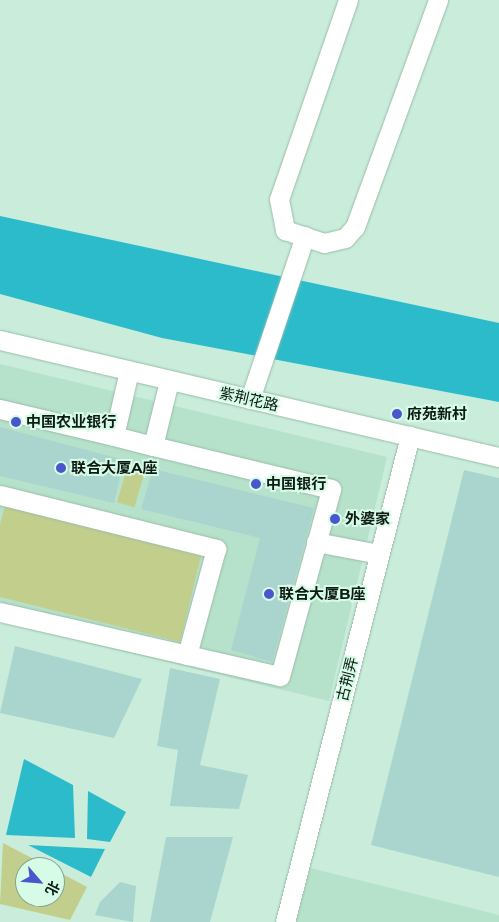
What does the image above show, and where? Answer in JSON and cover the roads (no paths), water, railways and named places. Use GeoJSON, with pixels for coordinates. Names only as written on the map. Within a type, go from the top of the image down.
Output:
{"type":"FeatureCollection","features":[{"type":"Feature","properties":{"kind":"street"},"geometry":{"type":"LineString","coordinates":[[348,0],[279,199],[284,230],[324,243],[345,238],[355,227],[438,0]]}},
{"type":"Feature","properties":{"kind":"street"},"geometry":{"type":"LineString","coordinates":[[250,399],[305,236]]}},
{"type":"Feature","properties":{"kind":"street","name":"紫荆花路"},"geometry":{"type":"LineString","coordinates":[[0,340],[499,457]]}},
{"type":"Feature","properties":{"kind":"street"},"geometry":{"type":"LineString","coordinates":[[114,436],[129,371]]}},
{"type":"Feature","properties":{"kind":"street"},"geometry":{"type":"LineString","coordinates":[[153,446],[169,381]]}},
{"type":"Feature","properties":{"kind":"street"},"geometry":{"type":"LineString","coordinates":[[0,409],[331,488],[280,676],[0,612]]}},
{"type":"Feature","properties":{"kind":"street","name":"古荆弄"},"geometry":{"type":"LineString","coordinates":[[285,922],[378,554],[410,436]]}},
{"type":"Feature","properties":{"kind":"street"},"geometry":{"type":"LineString","coordinates":[[0,495],[216,549],[187,655]]}},
{"type":"Feature","properties":{"kind":"street"},"geometry":{"type":"LineString","coordinates":[[316,542],[378,554]]}},
{"type":"Feature","properties":{"kind":"water"},"geometry":{"type":"Polygon","coordinates":[[[0,216],[499,323],[499,402],[162,338],[0,294],[0,216]]]}},
{"type":"Feature","properties":{"kind":"water"},"geometry":{"type":"Polygon","coordinates":[[[24,759],[73,785],[75,838],[6,835],[24,759]]]}},
{"type":"Feature","properties":{"kind":"water"},"geometry":{"type":"Polygon","coordinates":[[[88,791],[126,812],[110,842],[87,839],[88,791]]]}},
{"type":"Feature","properties":{"kind":"water"},"geometry":{"type":"Polygon","coordinates":[[[28,845],[105,849],[91,877],[65,864],[65,857],[52,857],[28,845]]]}},
{"type":"Feature","properties":{"kind":"place","name":"府苑新村"},"geometry":{"type":"Point","coordinates":[397,414]}},
{"type":"Feature","properties":{"kind":"place","name":"中国农业银行"},"geometry":{"type":"Point","coordinates":[16,422]}},
{"type":"Feature","properties":{"kind":"place","name":"联合大厦A座"},"geometry":{"type":"Point","coordinates":[61,468]}},
{"type":"Feature","properties":{"kind":"place","name":"中国银行"},"geometry":{"type":"Point","coordinates":[256,484]}},
{"type":"Feature","properties":{"kind":"place","name":"外婆家"},"geometry":{"type":"Point","coordinates":[335,519]}},
{"type":"Feature","properties":{"kind":"place","name":"联合大厦B座"},"geometry":{"type":"Point","coordinates":[269,594]}}]}
